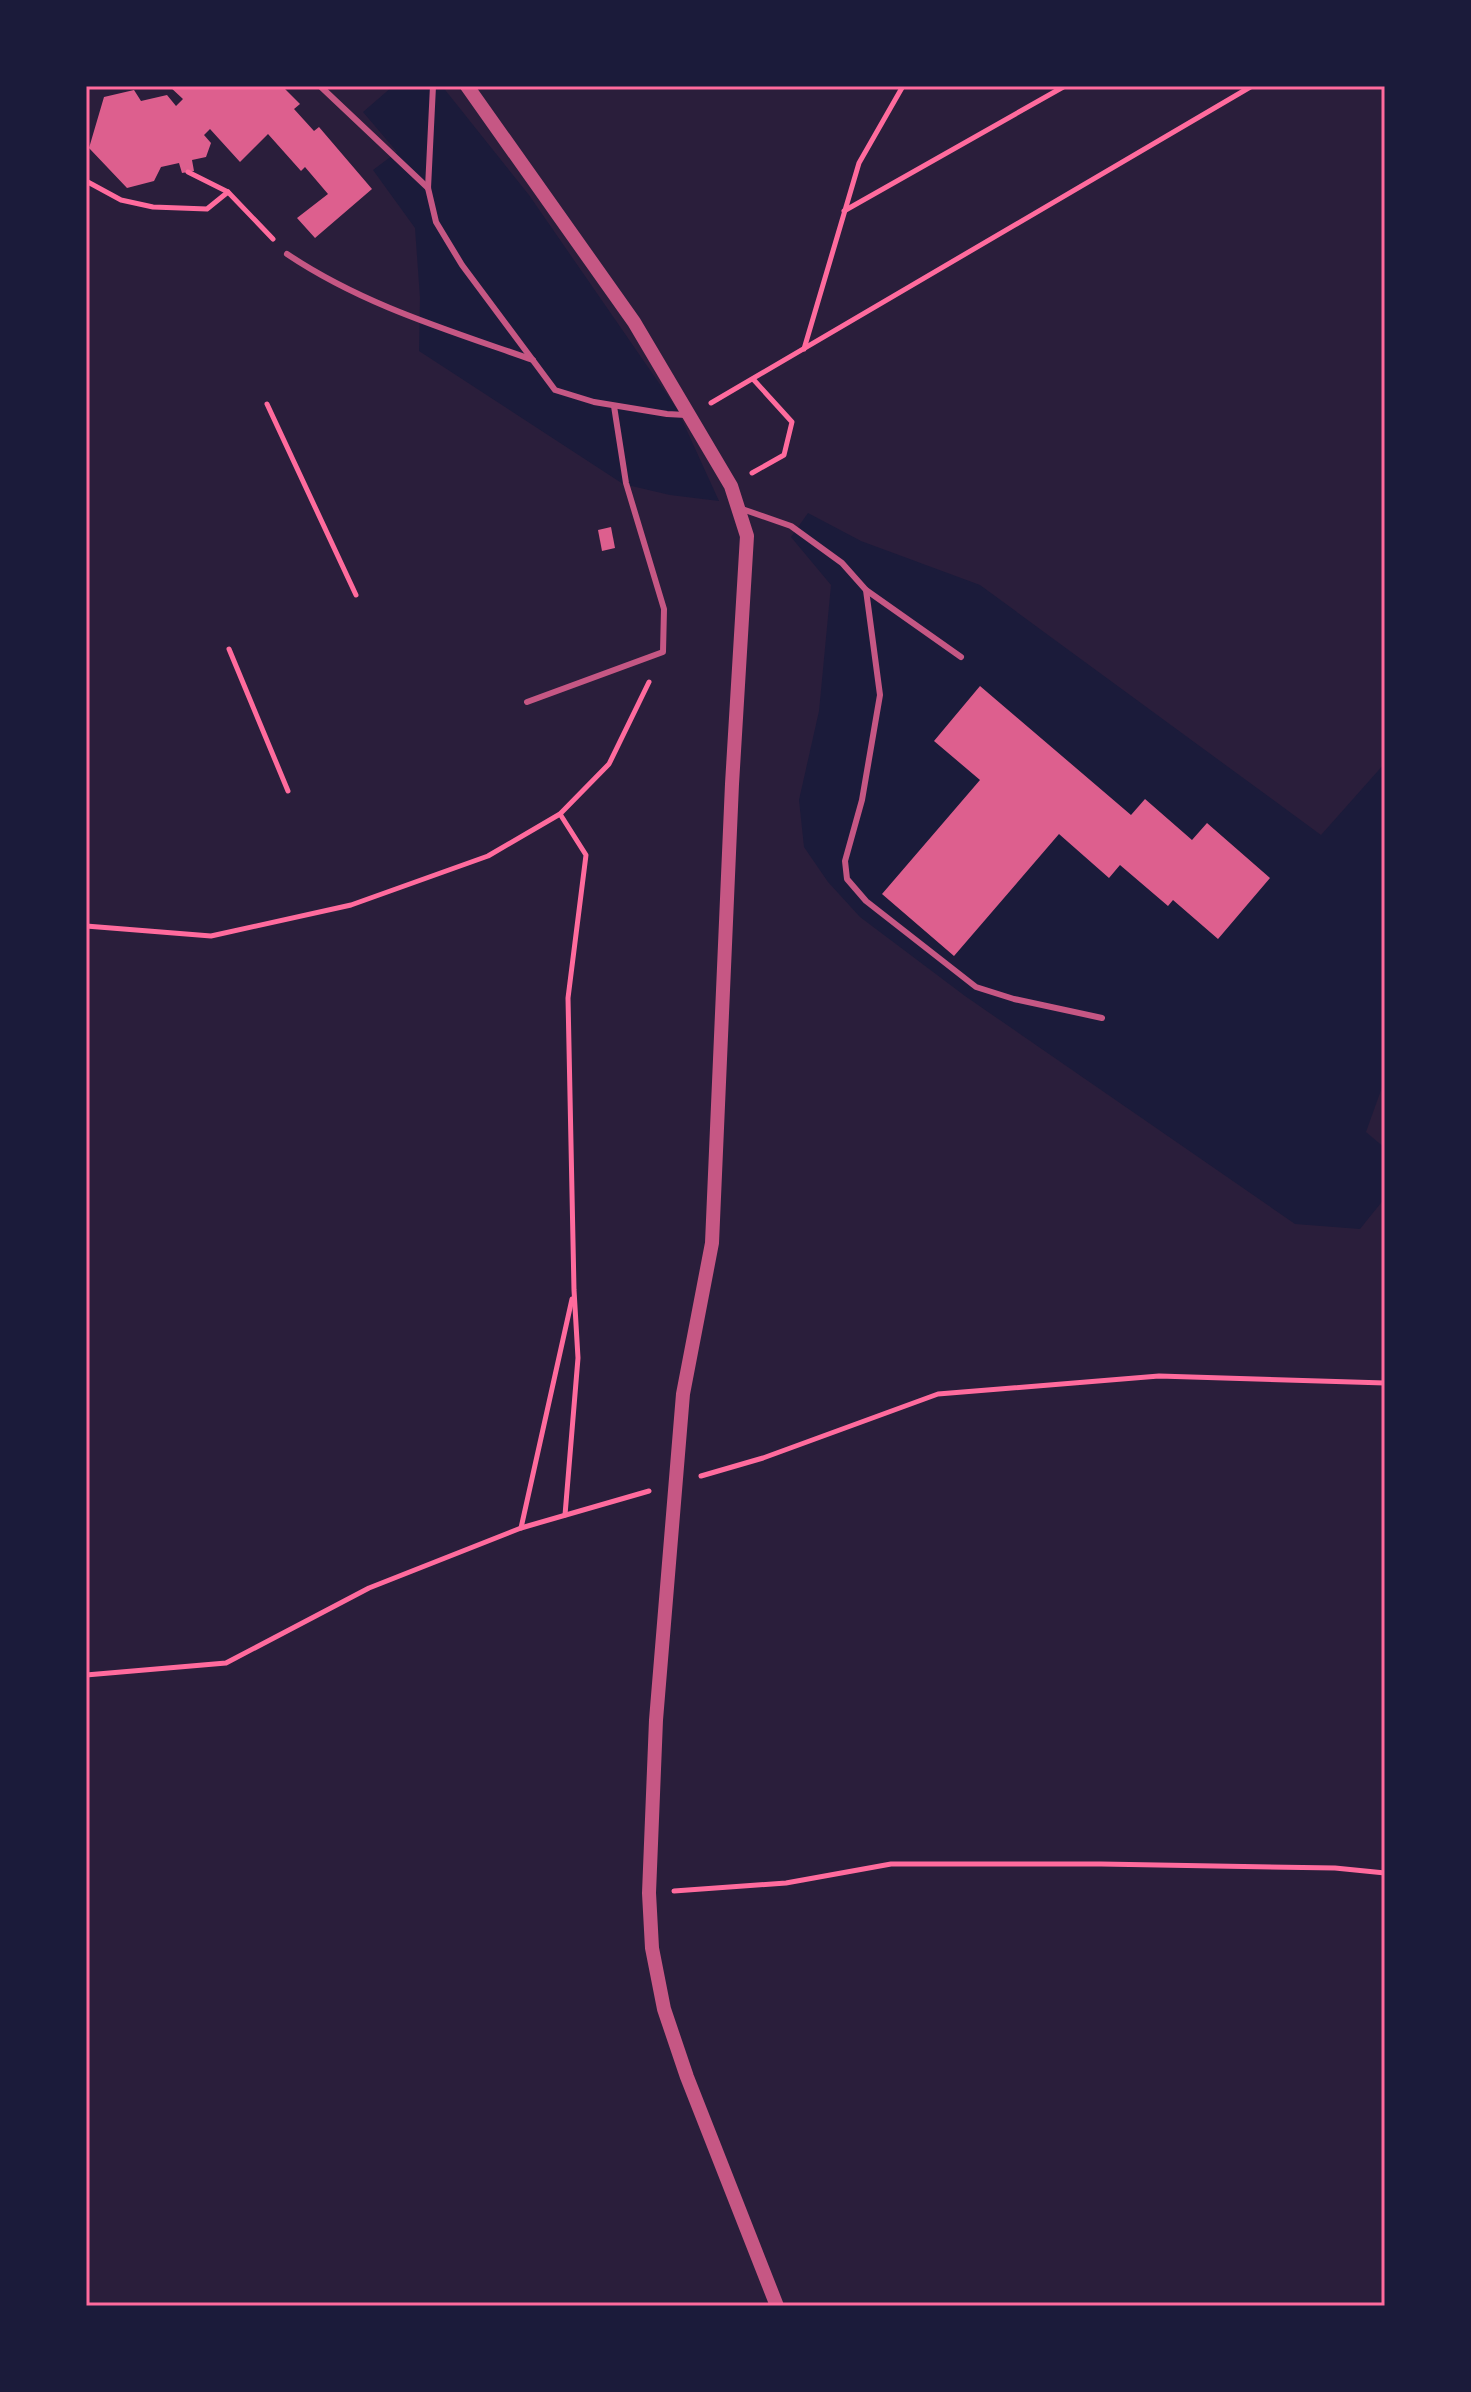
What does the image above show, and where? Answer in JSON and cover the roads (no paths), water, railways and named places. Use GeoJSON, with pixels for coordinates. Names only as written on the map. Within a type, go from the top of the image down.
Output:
{"type":"FeatureCollection","features":[{"type":"Feature","properties":{"kind":"street"},"geometry":{"type":"LineString","coordinates":[[467,86],[634,322],[731,486],[747,536],[731,799],[712,1243],[683,1394],[656,1720],[649,1893],[652,1948],[664,2009],[687,2077],[777,2306]]}},
{"type":"Feature","properties":{"kind":"lane"},"geometry":{"type":"LineString","coordinates":[[320,86],[428,188]]}},
{"type":"Feature","properties":{"kind":"lane"},"geometry":{"type":"LineString","coordinates":[[433,86],[428,188],[436,222],[462,265],[555,390],[614,406],[689,415]]}},
{"type":"Feature","properties":{"kind":"lane"},"geometry":{"type":"LineString","coordinates":[[287,254],[318,275],[377,305],[533,360]]}},
{"type":"Feature","properties":{"kind":"lane"},"geometry":{"type":"LineString","coordinates":[[527,702],[663,652],[664,609],[626,483],[614,406]]}},
{"type":"Feature","properties":{"kind":"lane"},"geometry":{"type":"LineString","coordinates":[[738,507],[791,526],[842,563],[866,590],[961,657]]}},
{"type":"Feature","properties":{"kind":"lane"},"geometry":{"type":"LineString","coordinates":[[866,590],[880,695],[862,800],[845,861],[847,879],[866,901],[976,987],[1014,999],[1102,1018]]}}]}
